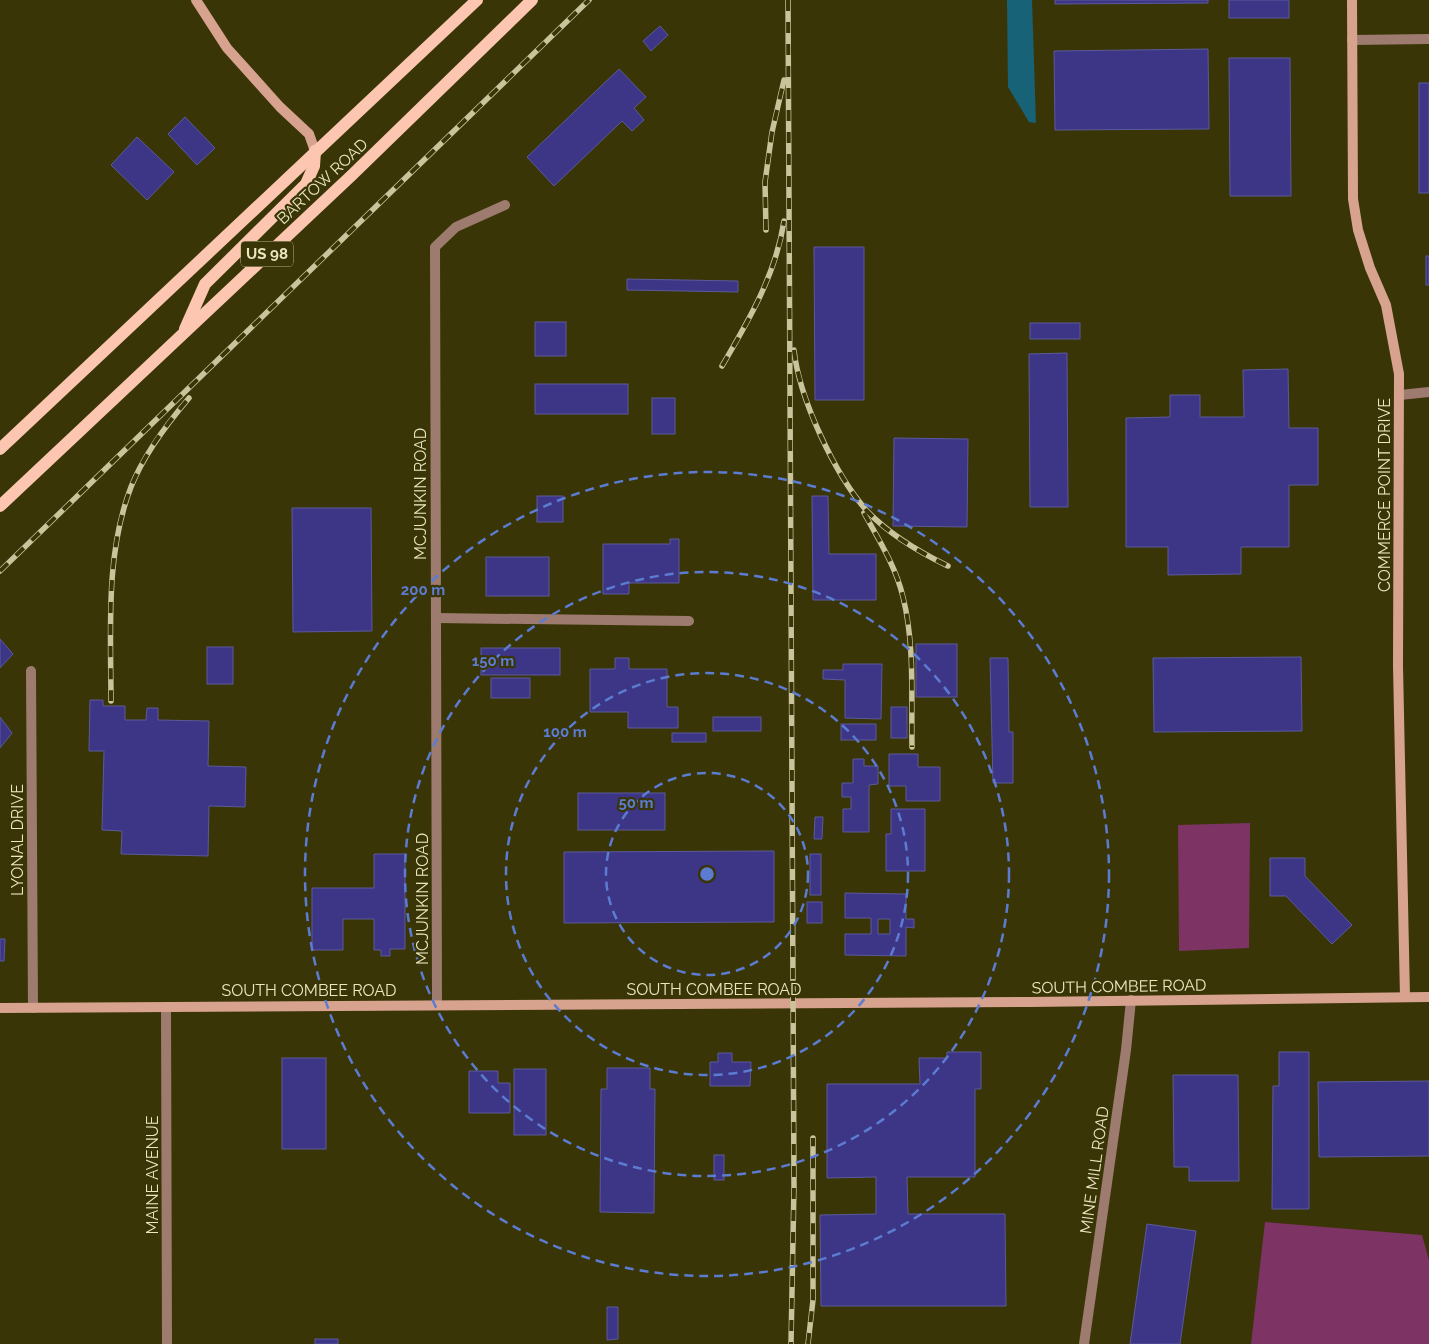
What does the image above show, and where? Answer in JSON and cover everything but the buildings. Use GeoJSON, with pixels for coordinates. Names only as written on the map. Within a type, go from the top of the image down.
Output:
{"type":"FeatureCollection","features":[{"type":"Feature","properties":{"kind":"main road"},"geometry":{"type":"LineString","coordinates":[[183,334],[204,284],[306,184],[314,166],[315,151],[309,134],[280,107],[227,48],[196,0]]}},
{"type":"Feature","properties":{"kind":"main road","name":"BARTOW ROAD"},"geometry":{"type":"LineString","coordinates":[[0,449],[315,151],[478,0]]}},
{"type":"Feature","properties":{"kind":"main road","name":"BARTOW ROAD"},"geometry":{"type":"LineString","coordinates":[[0,506],[352,176],[532,0]]}},
{"type":"Feature","properties":{"kind":"main road","name":"COMMERCE POINT DRIVE"},"geometry":{"type":"LineString","coordinates":[[1352,0],[1354,71],[1353,199],[1360,238],[1386,305],[1394,340],[1400,395],[1398,666],[1404,997]]}},
{"type":"Feature","properties":{"kind":"main road","name":"SOUTH COMBEE ROAD"},"geometry":{"type":"LineString","coordinates":[[0,1008],[1429,997]]}},
{"type":"Feature","properties":{"kind":"street"},"geometry":{"type":"LineString","coordinates":[[1352,40],[1429,39]]}},
{"type":"Feature","properties":{"kind":"street","name":"MCJUNKIN ROAD"},"geometry":{"type":"LineString","coordinates":[[437,1004],[435,247],[456,227],[505,205]]}},
{"type":"Feature","properties":{"kind":"street"},"geometry":{"type":"LineString","coordinates":[[1400,395],[1429,392]]}},
{"type":"Feature","properties":{"kind":"street"},"geometry":{"type":"LineString","coordinates":[[436,618],[689,621]]}},
{"type":"Feature","properties":{"kind":"street","name":"LYONAL DRIVE"},"geometry":{"type":"LineString","coordinates":[[31,671],[33,1008]]}},
{"type":"Feature","properties":{"kind":"street","name":"MINE MILL ROAD"},"geometry":{"type":"LineString","coordinates":[[1084,1344],[1126,1050],[1130,1000]]}},
{"type":"Feature","properties":{"kind":"street","name":"MAINE AVENUE"},"geometry":{"type":"LineString","coordinates":[[166,1006],[168,1344]]}},
{"type":"Feature","properties":{"kind":"shaded area"},"geometry":{"type":"Polygon","coordinates":[[[1250,823],[1249,948],[1179,951],[1178,825],[1250,823]]]}},
{"type":"Feature","properties":{"kind":"shaded area"},"geometry":{"type":"Polygon","coordinates":[[[1265,1222],[1422,1235],[1429,1260],[1429,1344],[1251,1344],[1265,1222]]]}},
{"type":"Feature","properties":{"kind":"water"},"geometry":{"type":"Polygon","coordinates":[[[1007,0],[1032,0],[1036,123],[1029,122],[1008,87],[1007,0]]]}},
{"type":"Feature","properties":{"kind":"railway"},"geometry":{"type":"LineString","coordinates":[[0,571],[589,0]]}},
{"type":"Feature","properties":{"kind":"railway"},"geometry":{"type":"LineString","coordinates":[[788,0],[794,1186],[791,1344]]}},
{"type":"Feature","properties":{"kind":"railway"},"geometry":{"type":"LineString","coordinates":[[766,230],[765,182],[772,132],[784,80]]}},
{"type":"Feature","properties":{"kind":"railway"},"geometry":{"type":"LineString","coordinates":[[722,366],[751,314],[768,278],[775,260],[784,221]]}},
{"type":"Feature","properties":{"kind":"railway"},"geometry":{"type":"LineString","coordinates":[[794,350],[803,390],[820,435],[855,496],[876,520],[895,535],[948,566]]}},
{"type":"Feature","properties":{"kind":"railway"},"geometry":{"type":"LineString","coordinates":[[111,701],[111,593],[117,539],[123,513],[131,487],[142,463],[164,429],[189,398]]}},
{"type":"Feature","properties":{"kind":"railway"},"geometry":{"type":"LineString","coordinates":[[864,513],[896,575],[907,615],[912,671],[912,747]]}},
{"type":"Feature","properties":{"kind":"railway"},"geometry":{"type":"LineString","coordinates":[[808,1344],[813,1300],[813,1138]]}}]}
